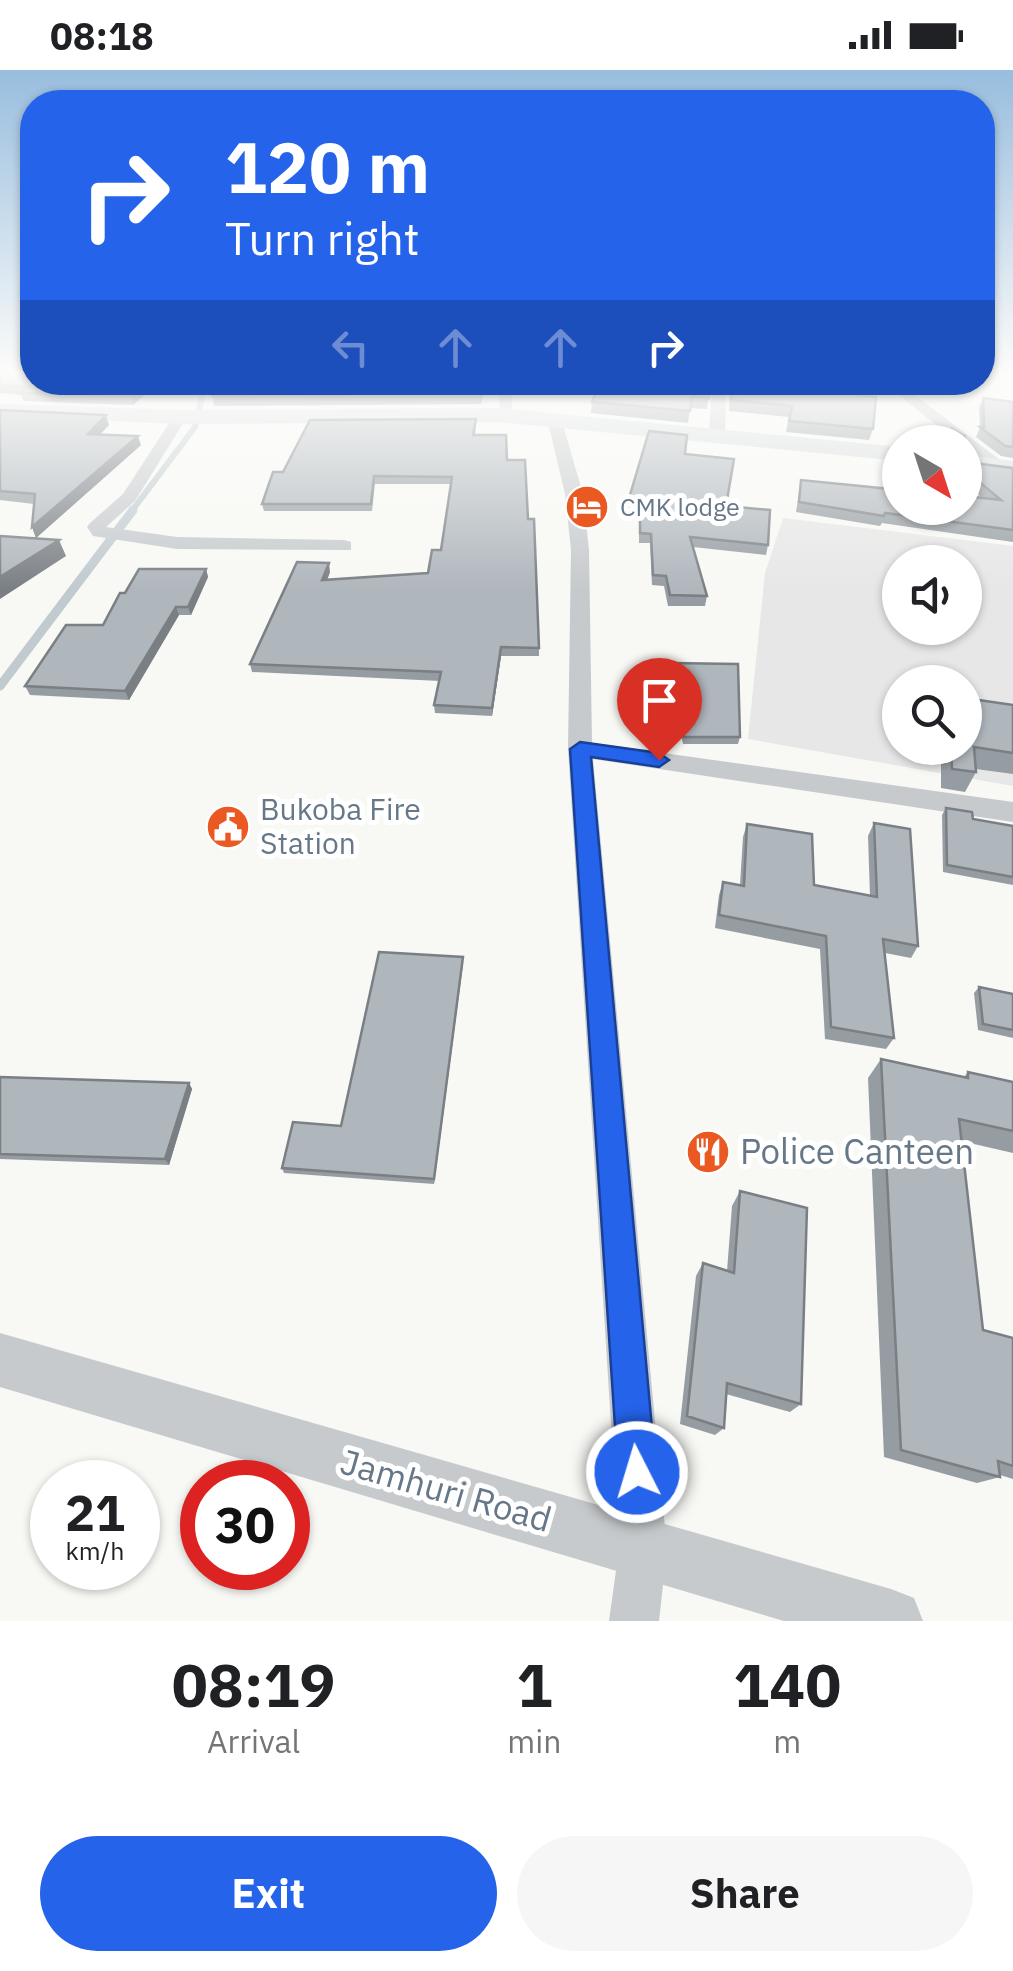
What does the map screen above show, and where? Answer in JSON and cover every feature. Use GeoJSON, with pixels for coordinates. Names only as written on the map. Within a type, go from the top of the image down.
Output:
{"type":"FeatureCollection","features":[{"type":"Feature","properties":{"kind":"main road"},"geometry":{"type":"LineString","coordinates":[[812,444],[882,452]]}},
{"type":"Feature","properties":{"kind":"street"},"geometry":{"type":"LineString","coordinates":[[163,444],[130,497],[96,527],[99,532],[177,543],[344,546]]}},
{"type":"Feature","properties":{"kind":"street"},"geometry":{"type":"LineString","coordinates":[[561,444],[574,494],[580,550],[580,749],[643,1549],[634,1621]]}},
{"type":"Feature","properties":{"kind":"street"},"geometry":{"type":"LineString","coordinates":[[975,444],[1006,467]]}},
{"type":"Feature","properties":{"kind":"street"},"geometry":{"type":"LineString","coordinates":[[580,749],[1013,812]]}},
{"type":"Feature","properties":{"kind":"street","name":"Jamhuri Road"},"geometry":{"type":"LineString","coordinates":[[0,1360],[891,1621]]}},
{"type":"Feature","properties":{"kind":"shaded area"},"geometry":{"type":"Polygon","coordinates":[[[783,518],[1013,546],[1013,786],[895,765],[982,765],[982,665],[882,665],[882,763],[748,739],[765,573],[783,518]]]}},
{"type":"Feature","properties":{"kind":"building"},"geometry":{"type":"Polygon","coordinates":[[[0,444],[128,444],[32,527],[35,494],[0,491],[0,444]]]}},
{"type":"Feature","properties":{"kind":"building"},"geometry":{"type":"Polygon","coordinates":[[[297,444],[506,444],[507,460],[525,460],[528,519],[534,519],[539,648],[501,647],[492,708],[434,705],[441,672],[250,664],[297,562],[329,563],[322,580],[428,573],[432,550],[441,550],[452,477],[374,476],[371,504],[262,504],[273,472],[283,472],[297,444]]]}},
{"type":"Feature","properties":{"kind":"building"},"geometry":{"type":"Polygon","coordinates":[[[645,444],[686,444],[685,454],[734,459],[726,506],[770,510],[768,545],[690,537],[707,596],[670,595],[666,576],[653,575],[651,534],[640,533],[640,505],[627,505],[645,444]]]}},
{"type":"Feature","properties":{"kind":"building"},"geometry":{"type":"Polygon","coordinates":[[[982,464],[1013,468],[1013,530],[975,525],[982,525],[982,498],[1001,500],[982,484],[982,464]]]}},
{"type":"Feature","properties":{"kind":"building"},"geometry":{"type":"Polygon","coordinates":[[[801,480],[882,488],[882,516],[799,502],[801,480]]]}},
{"type":"Feature","properties":{"kind":"building"},"geometry":{"type":"Polygon","coordinates":[[[0,536],[59,540],[0,577],[0,536]]]}},
{"type":"Feature","properties":{"kind":"building"},"geometry":{"type":"Polygon","coordinates":[[[139,569],[206,569],[188,607],[176,607],[125,691],[25,686],[66,625],[103,625],[120,593],[125,593],[139,569]]]}},
{"type":"Feature","properties":{"kind":"building"},"geometry":{"type":"Polygon","coordinates":[[[669,663],[738,664],[740,737],[684,737],[669,663]]]}},
{"type":"Feature","properties":{"kind":"building"},"geometry":{"type":"Polygon","coordinates":[[[982,700],[1013,705],[1013,753],[982,748],[982,700]]]}},
{"type":"Feature","properties":{"kind":"building"},"geometry":{"type":"Polygon","coordinates":[[[952,765],[975,765],[976,772],[952,769],[952,765]]]}},
{"type":"Feature","properties":{"kind":"building"},"geometry":{"type":"Polygon","coordinates":[[[946,808],[972,812],[973,819],[1013,826],[1013,877],[947,865],[946,808]]]}},
{"type":"Feature","properties":{"kind":"building"},"geometry":{"type":"Polygon","coordinates":[[[874,823],[910,829],[918,946],[883,939],[894,1038],[831,1027],[826,936],[719,915],[723,882],[744,886],[747,824],[812,834],[814,885],[877,897],[874,823]]]}},
{"type":"Feature","properties":{"kind":"building"},"geometry":{"type":"Polygon","coordinates":[[[379,952],[463,957],[434,1179],[282,1168],[293,1122],[341,1126],[379,952]]]}},
{"type":"Feature","properties":{"kind":"building"},"geometry":{"type":"Polygon","coordinates":[[[979,987],[1013,994],[1013,1030],[983,1024],[979,987]]]}},
{"type":"Feature","properties":{"kind":"building"},"geometry":{"type":"Polygon","coordinates":[[[881,1059],[968,1078],[968,1072],[1013,1082],[1013,1131],[959,1119],[983,1330],[1013,1338],[1013,1466],[998,1461],[1000,1477],[901,1450],[881,1059]]]}},
{"type":"Feature","properties":{"kind":"building"},"geometry":{"type":"Polygon","coordinates":[[[0,1077],[189,1083],[165,1159],[0,1154],[0,1077]]]}},
{"type":"Feature","properties":{"kind":"building"},"geometry":{"type":"Polygon","coordinates":[[[740,1191],[807,1208],[801,1404],[727,1383],[724,1428],[687,1416],[703,1263],[734,1273],[740,1191]]]}},
{"type":"Feature","properties":{"kind":"waterway"},"geometry":{"type":"LineString","coordinates":[[131,512],[182,444]]}},
{"type":"Feature","properties":{"kind":"waterway"},"geometry":{"type":"LineString","coordinates":[[0,686],[133,510]]}},
{"type":"Feature","properties":{"kind":"place","name":"CMK lodge"},"geometry":{"type":"Point","coordinates":[587,507]}},
{"type":"Feature","properties":{"kind":"place","name":"Bukoba Fire Station"},"geometry":{"type":"Point","coordinates":[228,827]}},
{"type":"Feature","properties":{"kind":"place","name":"Police Canteen"},"geometry":{"type":"Point","coordinates":[708,1152]}},
{"type":"Feature","properties":{"kind":"route"},"geometry":{"type":"LineString","coordinates":[[637,1472],[580,749],[659,760]]}}]}
